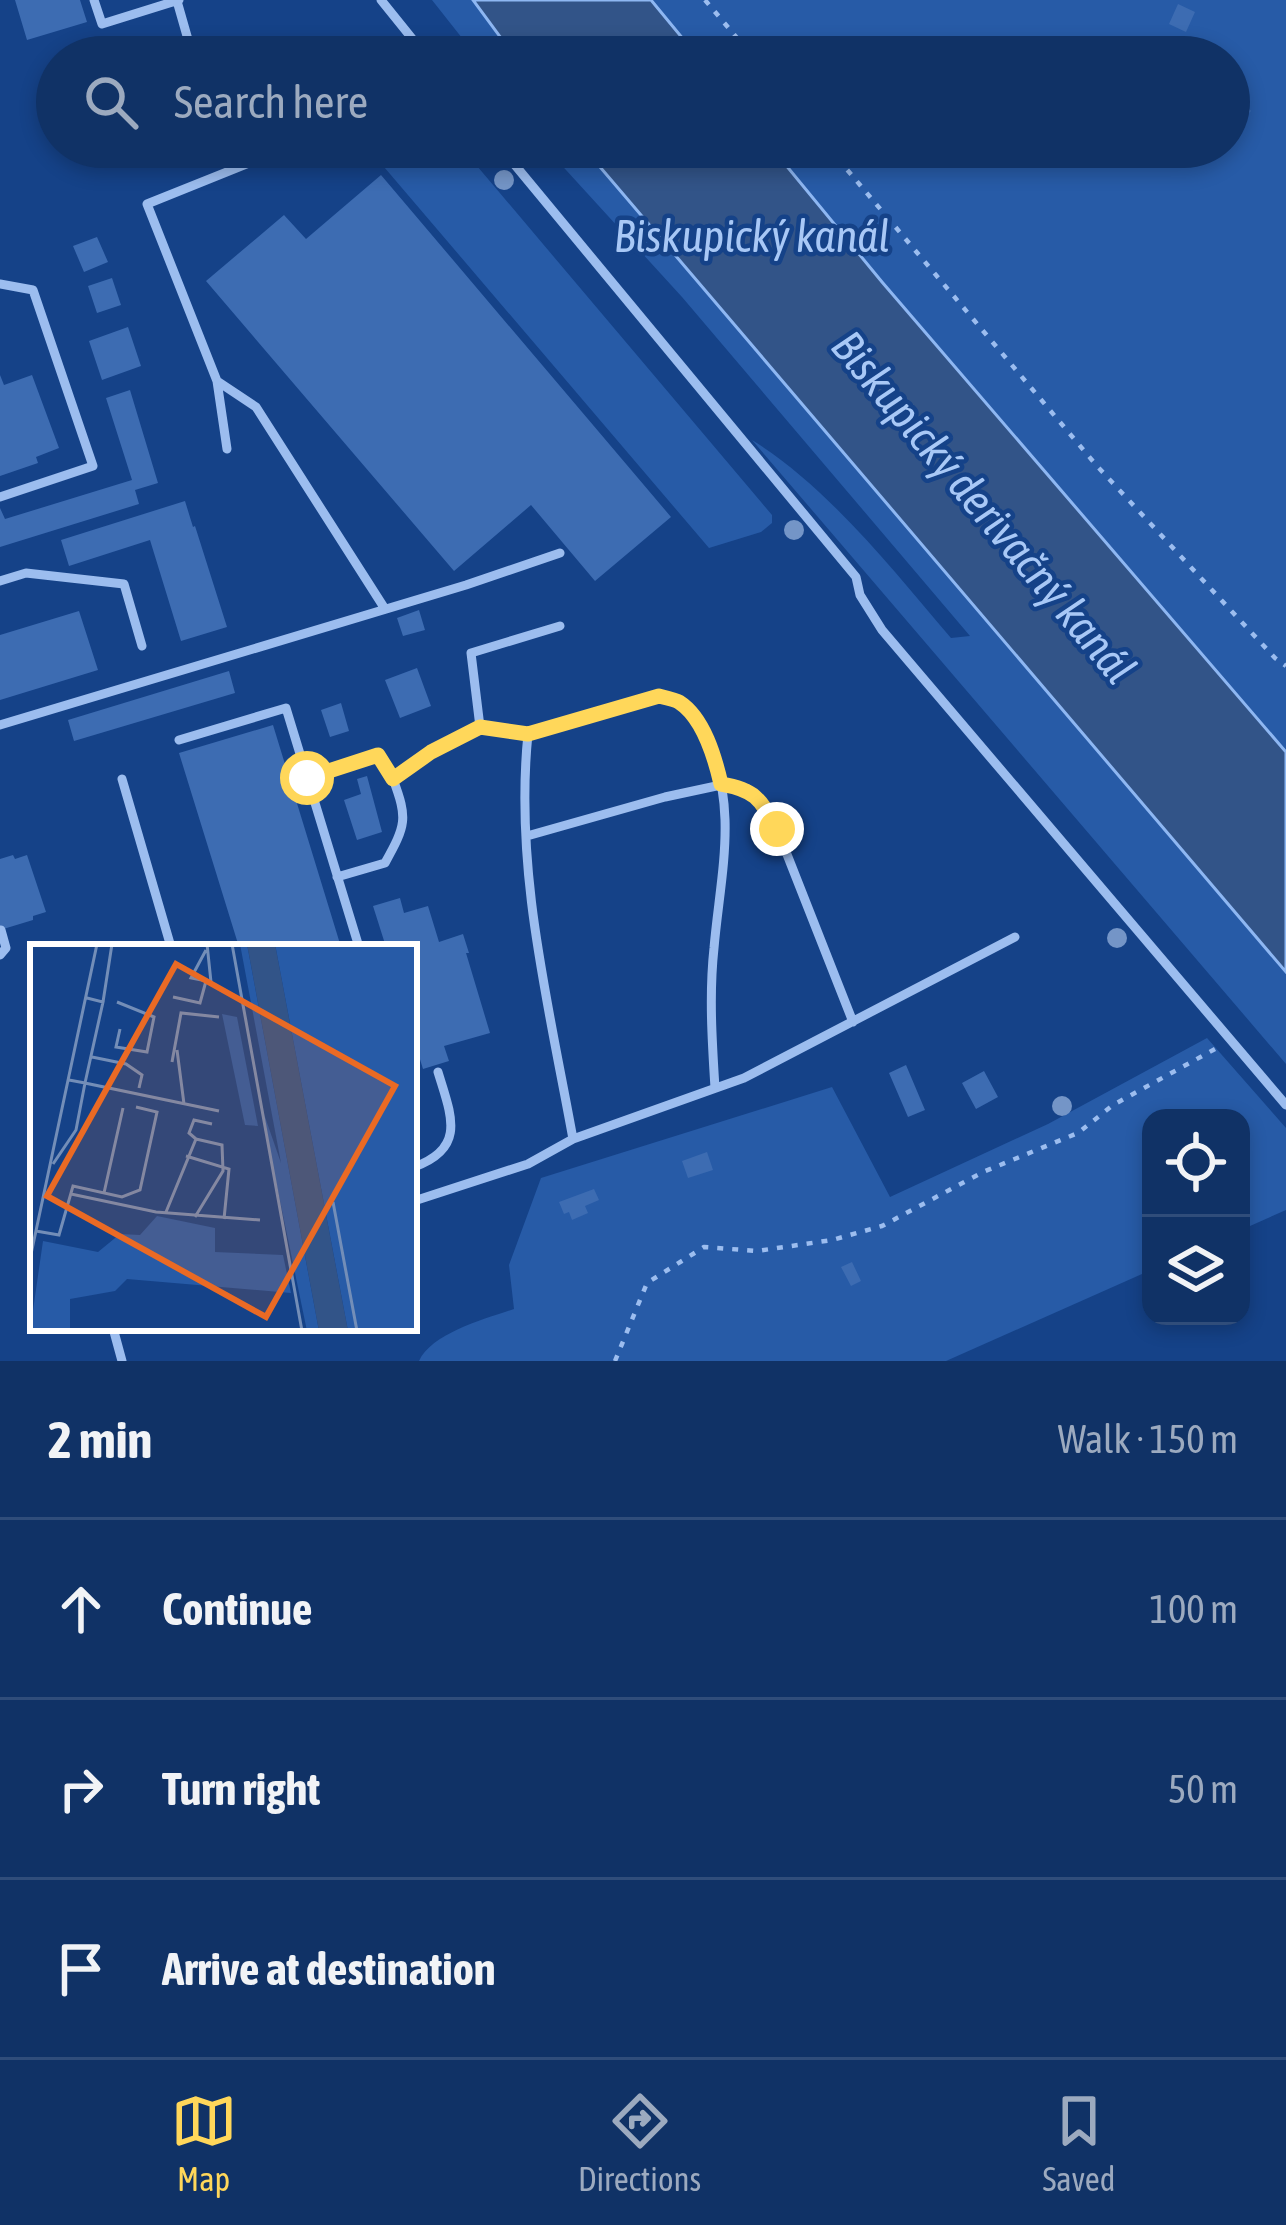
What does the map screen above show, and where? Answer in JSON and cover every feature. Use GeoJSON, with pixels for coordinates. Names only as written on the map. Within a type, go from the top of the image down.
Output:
{"type":"FeatureCollection","features":[{"type":"Feature","properties":{"kind":"lane"},"geometry":{"type":"LineString","coordinates":[[94,0],[102,25],[178,0],[187,36]]}},
{"type":"Feature","properties":{"kind":"lane"},"geometry":{"type":"LineString","coordinates":[[381,0],[410,36]]}},
{"type":"Feature","properties":{"kind":"lane"},"geometry":{"type":"LineString","coordinates":[[227,449],[218,381],[147,204],[237,168]]}},
{"type":"Feature","properties":{"kind":"lane"},"geometry":{"type":"LineString","coordinates":[[517,168],[856,577],[860,595],[881,630],[1286,1105]]}},
{"type":"Feature","properties":{"kind":"lane"},"geometry":{"type":"LineString","coordinates":[[0,284],[33,290],[93,466],[0,497]]}},
{"type":"Feature","properties":{"kind":"lane"},"geometry":{"type":"LineString","coordinates":[[218,381],[256,406],[385,609]]}},
{"type":"Feature","properties":{"kind":"lane"},"geometry":{"type":"LineString","coordinates":[[0,725],[560,553]]}},
{"type":"Feature","properties":{"kind":"lane"},"geometry":{"type":"LineString","coordinates":[[0,581],[26,573],[124,584],[142,646]]}},
{"type":"Feature","properties":{"kind":"lane"},"geometry":{"type":"LineString","coordinates":[[480,727],[471,653],[560,626]]}},
{"type":"Feature","properties":{"kind":"lane"},"geometry":{"type":"LineString","coordinates":[[393,779],[431,752],[480,727],[528,734],[659,696],[678,701],[694,717],[716,758],[727,814],[712,968],[715,1088]]}},
{"type":"Feature","properties":{"kind":"lane"},"geometry":{"type":"LineString","coordinates":[[179,740],[286,708],[358,944]]}},
{"type":"Feature","properties":{"kind":"lane"},"geometry":{"type":"LineString","coordinates":[[528,734],[523,783],[529,888],[573,1139]]}},
{"type":"Feature","properties":{"kind":"lane"},"geometry":{"type":"LineString","coordinates":[[307,778],[378,755],[404,810],[399,838],[385,862],[338,877]]}},
{"type":"Feature","properties":{"kind":"lane"},"geometry":{"type":"LineString","coordinates":[[122,779],[170,944]]}},
{"type":"Feature","properties":{"kind":"lane"},"geometry":{"type":"LineString","coordinates":[[526,836],[721,784],[748,789],[777,829],[853,1022]]}},
{"type":"Feature","properties":{"kind":"lane"},"geometry":{"type":"LineString","coordinates":[[0,956],[6,948],[2,930]]}},
{"type":"Feature","properties":{"kind":"lane"},"geometry":{"type":"LineString","coordinates":[[417,1200],[528,1164],[573,1139],[744,1078],[1015,937]]}},
{"type":"Feature","properties":{"kind":"lane"},"geometry":{"type":"LineString","coordinates":[[417,1166],[450,1142],[449,1108],[438,1072]]}},
{"type":"Feature","properties":{"kind":"lane"},"geometry":{"type":"LineString","coordinates":[[114,1331],[122,1361]]}},
{"type":"Feature","properties":{"kind":"path"},"geometry":{"type":"LineString","coordinates":[[705,0],[735,36]]}},
{"type":"Feature","properties":{"kind":"path"},"geometry":{"type":"LineString","coordinates":[[846,168],[1097,466],[1286,666]]}},
{"type":"Feature","properties":{"kind":"path"},"geometry":{"type":"LineString","coordinates":[[615,1361],[647,1282],[704,1247],[758,1251],[832,1240],[882,1226],[983,1172],[1078,1133],[1113,1105],[1217,1048]]}},
{"type":"Feature","properties":{"kind":"shaded area"},"geometry":{"type":"Polygon","coordinates":[[[432,0],[473,0],[500,36],[460,36],[432,0]]]}},
{"type":"Feature","properties":{"kind":"shaded area"},"geometry":{"type":"Polygon","coordinates":[[[651,0],[1286,0],[1286,752],[788,168],[1250,168],[1250,36],[681,36],[651,0]]]}},
{"type":"Feature","properties":{"kind":"shaded area"},"geometry":{"type":"Polygon","coordinates":[[[385,168],[479,168],[772,515],[772,523],[761,532],[709,548],[385,168]]]}},
{"type":"Feature","properties":{"kind":"shaded area"},"geometry":{"type":"Polygon","coordinates":[[[564,168],[601,168],[1286,972],[1286,1064],[752,440],[833,505],[951,638],[970,636],[682,297],[564,168]]]}},
{"type":"Feature","properties":{"kind":"shaded area"},"geometry":{"type":"Polygon","coordinates":[[[1207,1038],[1286,1128],[1286,1210],[1250,1226],[1250,1109],[1142,1109],[1142,1274],[946,1361],[419,1361],[447,1335],[514,1309],[509,1265],[541,1178],[832,1087],[890,1197],[1048,1124],[1207,1038]]]}},
{"type":"Feature","properties":{"kind":"water"},"geometry":{"type":"Polygon","coordinates":[[[473,0],[651,0],[681,36],[500,36],[473,0]]]}},
{"type":"Feature","properties":{"kind":"water","name":"Biskupický kanál"},"geometry":{"type":"Polygon","coordinates":[[[601,168],[788,168],[1286,752],[1286,972],[601,168]]]}},
{"type":"Feature","properties":{"kind":"building"},"geometry":{"type":"Polygon","coordinates":[[[15,0],[80,0],[87,22],[27,40],[15,0]]]}},
{"type":"Feature","properties":{"kind":"building"},"geometry":{"type":"Polygon","coordinates":[[[1178,4],[1195,12],[1186,32],[1169,24],[1178,4]]]}},
{"type":"Feature","properties":{"kind":"building"},"geometry":{"type":"Polygon","coordinates":[[[381,175],[671,517],[595,581],[531,505],[454,571],[206,281],[284,215],[306,239],[381,175]]]}},
{"type":"Feature","properties":{"kind":"building"},"geometry":{"type":"Polygon","coordinates":[[[97,237],[108,262],[84,272],[73,246],[97,237]]]}},
{"type":"Feature","properties":{"kind":"building"},"geometry":{"type":"Polygon","coordinates":[[[112,278],[121,305],[97,313],[88,286],[112,278]]]}},
{"type":"Feature","properties":{"kind":"building"},"geometry":{"type":"Polygon","coordinates":[[[128,327],[141,366],[102,380],[89,341],[128,327]]]}},
{"type":"Feature","properties":{"kind":"building"},"geometry":{"type":"Polygon","coordinates":[[[0,375],[4,385],[32,375],[59,448],[36,457],[38,463],[0,476],[0,375]]]}},
{"type":"Feature","properties":{"kind":"building"},"geometry":{"type":"Polygon","coordinates":[[[130,390],[158,483],[135,490],[139,504],[0,547],[0,508],[5,519],[132,480],[106,398],[130,390]]]}},
{"type":"Feature","properties":{"kind":"building"},"geometry":{"type":"Polygon","coordinates":[[[185,501],[227,627],[181,641],[150,540],[69,566],[61,540],[185,501]]]}},
{"type":"Feature","properties":{"kind":"building"},"geometry":{"type":"Polygon","coordinates":[[[419,610],[425,630],[403,636],[397,618],[419,610]]]}},
{"type":"Feature","properties":{"kind":"building"},"geometry":{"type":"Polygon","coordinates":[[[79,611],[98,670],[0,700],[0,635],[79,611]]]}},
{"type":"Feature","properties":{"kind":"building"},"geometry":{"type":"Polygon","coordinates":[[[417,668],[431,706],[400,718],[385,680],[417,668]]]}},
{"type":"Feature","properties":{"kind":"building"},"geometry":{"type":"Polygon","coordinates":[[[229,671],[235,693],[74,741],[68,720],[229,671]]]}},
{"type":"Feature","properties":{"kind":"building"},"geometry":{"type":"Polygon","coordinates":[[[341,703],[349,731],[330,737],[321,710],[341,703]]]}},
{"type":"Feature","properties":{"kind":"building"},"geometry":{"type":"Polygon","coordinates":[[[273,725],[340,944],[238,944],[179,753],[273,725]]]}},
{"type":"Feature","properties":{"kind":"building"},"geometry":{"type":"Polygon","coordinates":[[[367,776],[382,832],[357,840],[344,800],[361,794],[357,779],[367,776]]]}},
{"type":"Feature","properties":{"kind":"building"},"geometry":{"type":"Polygon","coordinates":[[[13,855],[15,859],[27,855],[46,912],[0,930],[0,859],[13,855]]]}},
{"type":"Feature","properties":{"kind":"building"},"geometry":{"type":"Polygon","coordinates":[[[400,898],[404,913],[428,906],[439,942],[463,934],[490,1033],[444,1046],[449,1061],[423,1069],[417,1050],[417,944],[385,944],[373,906],[400,898]]]}},
{"type":"Feature","properties":{"kind":"building"},"geometry":{"type":"Polygon","coordinates":[[[906,1065],[925,1110],[908,1117],[889,1073],[906,1065]]]}},
{"type":"Feature","properties":{"kind":"building"},"geometry":{"type":"Polygon","coordinates":[[[984,1071],[998,1097],[976,1109],[962,1083],[984,1071]]]}},
{"type":"Feature","properties":{"kind":"building"},"geometry":{"type":"Polygon","coordinates":[[[707,1152],[713,1170],[688,1178],[682,1161],[707,1152]]]}},
{"type":"Feature","properties":{"kind":"building"},"geometry":{"type":"Polygon","coordinates":[[[594,1189],[599,1200],[585,1206],[588,1213],[572,1220],[569,1212],[564,1214],[559,1202],[594,1189]]]}},
{"type":"Feature","properties":{"kind":"building"},"geometry":{"type":"Polygon","coordinates":[[[852,1262],[861,1281],[851,1286],[841,1267],[852,1262]]]}},
{"type":"Feature","properties":{"kind":"route"},"geometry":{"type":"LineString","coordinates":[[307,778],[378,755],[393,779],[431,752],[480,727],[528,734],[659,696],[678,701],[694,717],[716,758],[721,784],[748,789],[777,829]]}},
{"type":"Feature","properties":{"kind":"water label","name":"Biskupický derivačný kanál"},"geometry":{"type":"Point","coordinates":[984,507]}}]}
